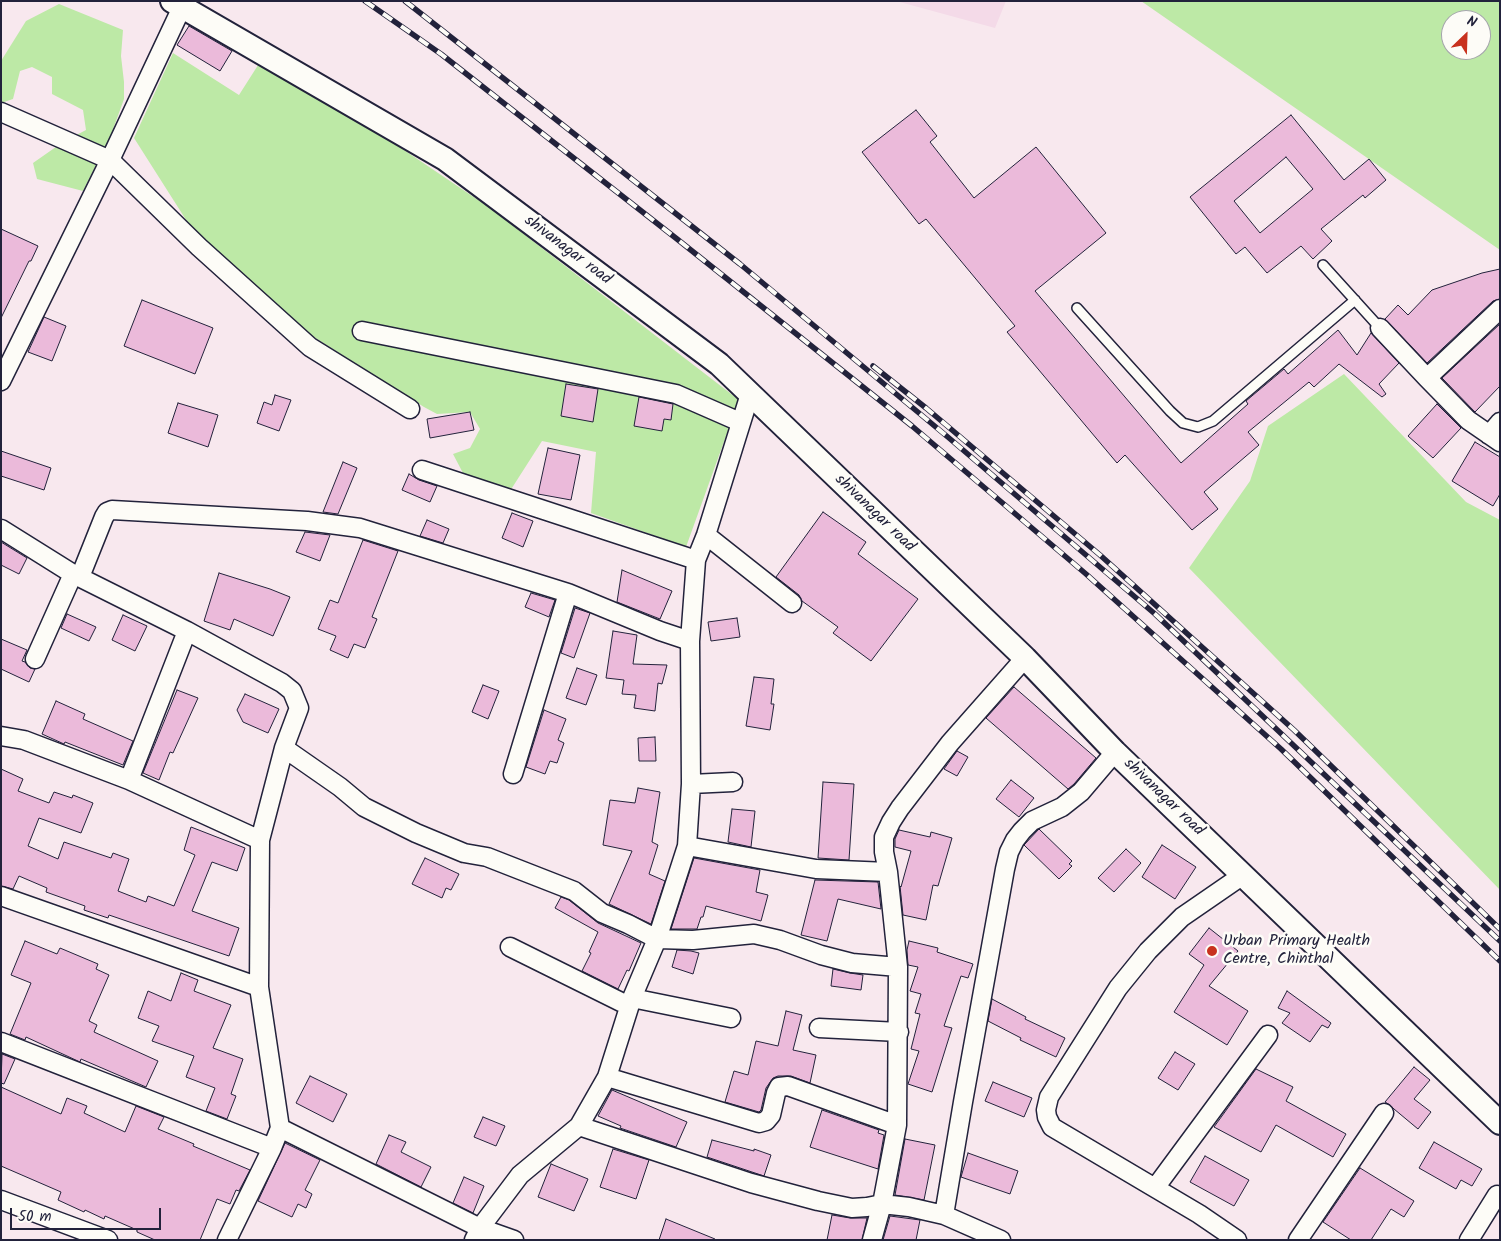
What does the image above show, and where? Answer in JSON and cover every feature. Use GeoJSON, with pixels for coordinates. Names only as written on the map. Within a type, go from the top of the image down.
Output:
{"type":"FeatureCollection","features":[{"type":"Feature","properties":{"kind":"street"},"geometry":{"type":"LineString","coordinates":[[1,381],[110,160],[177,4]]}},
{"type":"Feature","properties":{"kind":"street","name":"shivanagar road"},"geometry":{"type":"LineString","coordinates":[[177,4],[445,159],[719,364],[1025,658],[1115,752],[1500,1123]]}},
{"type":"Feature","properties":{"kind":"street"},"geometry":{"type":"LineString","coordinates":[[1,112],[110,160],[199,247],[310,347],[410,409]]}},
{"type":"Feature","properties":{"kind":"street"},"geometry":{"type":"LineString","coordinates":[[1427,378],[1500,309]]}},
{"type":"Feature","properties":{"kind":"street"},"geometry":{"type":"LineString","coordinates":[[1380,328],[1468,420],[1496,433]]}},
{"type":"Feature","properties":{"kind":"street"},"geometry":{"type":"LineString","coordinates":[[362,331],[676,394],[740,422]]}},
{"type":"Feature","properties":{"kind":"street"},"geometry":{"type":"LineString","coordinates":[[477,1234],[520,1175],[579,1126],[606,1077],[631,1002],[656,939],[687,846],[691,784],[690,641],[696,560],[706,535],[750,394]]}},
{"type":"Feature","properties":{"kind":"street"},"geometry":{"type":"LineString","coordinates":[[422,470],[696,560]]}},
{"type":"Feature","properties":{"kind":"street"},"geometry":{"type":"LineString","coordinates":[[35,659],[77,576],[104,517],[107,512],[112,510],[307,521],[360,528],[568,593],[660,631],[690,641]]}},
{"type":"Feature","properties":{"kind":"street"},"geometry":{"type":"LineString","coordinates":[[1,529],[77,576],[187,631],[282,683],[292,691],[299,708],[284,748],[260,840],[259,987],[280,1128],[227,1240]]}},
{"type":"Feature","properties":{"kind":"street"},"geometry":{"type":"LineString","coordinates":[[706,535],[792,603]]}},
{"type":"Feature","properties":{"kind":"street"},"geometry":{"type":"LineString","coordinates":[[513,774],[568,593]]}},
{"type":"Feature","properties":{"kind":"street"},"geometry":{"type":"LineString","coordinates":[[129,780],[187,631]]}},
{"type":"Feature","properties":{"kind":"street"},"geometry":{"type":"LineString","coordinates":[[872,1240],[882,1204],[897,1125],[898,967],[888,872],[884,852],[884,838],[890,822],[950,743],[1025,658]]}},
{"type":"Feature","properties":{"kind":"street"},"geometry":{"type":"LineString","coordinates":[[1,736],[24,740],[129,780],[260,840]]}},
{"type":"Feature","properties":{"kind":"street"},"geometry":{"type":"LineString","coordinates":[[284,748],[340,787],[364,807],[416,833],[464,853],[487,857],[574,891],[602,913],[656,939],[693,940],[754,934],[780,940],[821,955],[852,963],[898,967]]}},
{"type":"Feature","properties":{"kind":"street"},"geometry":{"type":"LineString","coordinates":[[944,1215],[1009,852],[1022,831],[1032,822],[1062,807],[1081,792],[1115,752]]}},
{"type":"Feature","properties":{"kind":"street"},"geometry":{"type":"LineString","coordinates":[[691,784],[733,782]]}},
{"type":"Feature","properties":{"kind":"street"},"geometry":{"type":"LineString","coordinates":[[687,846],[816,869],[888,872]]}},
{"type":"Feature","properties":{"kind":"street"},"geometry":{"type":"LineString","coordinates":[[1237,1240],[1155,1188],[1052,1127],[1046,1110],[1049,1097],[1118,988],[1148,951],[1182,917],[1243,874]]}},
{"type":"Feature","properties":{"kind":"street"},"geometry":{"type":"LineString","coordinates":[[1,896],[259,987]]}},
{"type":"Feature","properties":{"kind":"street"},"geometry":{"type":"LineString","coordinates":[[510,947],[631,1002],[731,1018]]}},
{"type":"Feature","properties":{"kind":"street"},"geometry":{"type":"LineString","coordinates":[[819,1028],[899,1032]]}},
{"type":"Feature","properties":{"kind":"street"},"geometry":{"type":"LineString","coordinates":[[1155,1188],[1268,1035]]}},
{"type":"Feature","properties":{"kind":"street"},"geometry":{"type":"LineString","coordinates":[[1,1042],[272,1148]]}},
{"type":"Feature","properties":{"kind":"street"},"geometry":{"type":"LineString","coordinates":[[606,1077],[759,1123],[766,1121],[772,1115],[779,1087],[788,1086],[897,1125]]}},
{"type":"Feature","properties":{"kind":"street"},"geometry":{"type":"LineString","coordinates":[[1298,1240],[1384,1113]]}},
{"type":"Feature","properties":{"kind":"street"},"geometry":{"type":"LineString","coordinates":[[579,1126],[751,1183],[852,1208],[882,1204],[909,1207],[944,1215],[1001,1240]]}},
{"type":"Feature","properties":{"kind":"street"},"geometry":{"type":"LineString","coordinates":[[280,1128],[477,1234],[514,1240]]}},
{"type":"Feature","properties":{"kind":"street"},"geometry":{"type":"LineString","coordinates":[[1469,1240],[1497,1196]]}},
{"type":"Feature","properties":{"kind":"street"},"geometry":{"type":"LineString","coordinates":[[1,1200],[108,1240]]}},
{"type":"Feature","properties":{"kind":"lane"},"geometry":{"type":"LineString","coordinates":[[1324,265],[1380,328]]}},
{"type":"Feature","properties":{"kind":"lane"},"geometry":{"type":"LineString","coordinates":[[1077,308],[1170,411],[1183,423],[1198,426],[1213,421],[1355,300]]}},
{"type":"Feature","properties":{"kind":"shaded area"},"geometry":{"type":"Polygon","coordinates":[[[896,1],[1006,1],[995,28],[896,1]]]}},
{"type":"Feature","properties":{"kind":"green space"},"geometry":{"type":"Polygon","coordinates":[[[1141,1],[1500,1],[1500,250],[1141,1]]]}},
{"type":"Feature","properties":{"kind":"green space"},"geometry":{"type":"Polygon","coordinates":[[[59,4],[123,30],[121,56],[124,99],[111,135],[83,191],[37,179],[33,163],[63,142],[86,130],[83,110],[52,94],[52,77],[32,67],[20,71],[13,99],[1,103],[1,61],[26,21],[59,4]]]}},
{"type":"Feature","properties":{"kind":"green space"},"geometry":{"type":"Polygon","coordinates":[[[173,53],[239,95],[260,62],[364,123],[490,208],[739,400],[686,547],[591,513],[596,452],[542,441],[510,491],[464,475],[453,454],[470,448],[480,429],[470,412],[437,414],[295,325],[195,234],[134,138],[173,53]]]}},
{"type":"Feature","properties":{"kind":"green space"},"geometry":{"type":"Polygon","coordinates":[[[1344,374],[1466,502],[1500,520],[1500,890],[1189,568],[1250,481],[1268,426],[1344,374]]]}},
{"type":"Feature","properties":{"kind":"building"},"geometry":{"type":"Polygon","coordinates":[[[189,26],[232,51],[220,71],[177,45],[189,26]]]}},
{"type":"Feature","properties":{"kind":"building"},"geometry":{"type":"Polygon","coordinates":[[[916,110],[937,136],[930,142],[974,198],[1036,147],[1106,233],[1035,291],[1181,463],[1248,404],[1246,401],[1284,369],[1288,374],[1338,330],[1357,355],[1371,333],[1399,363],[1379,384],[1386,394],[1382,397],[1339,364],[1314,387],[1309,382],[1248,432],[1259,445],[1204,492],[1218,509],[1192,530],[1125,455],[1117,463],[1007,332],[1015,326],[926,219],[919,224],[862,152],[916,110]]]}},
{"type":"Feature","properties":{"kind":"building"},"geometry":{"type":"Polygon","coordinates":[[[1291,115],[1344,180],[1369,159],[1386,180],[1365,198],[1363,195],[1321,229],[1332,241],[1313,259],[1301,246],[1267,273],[1245,247],[1236,254],[1190,197],[1291,115]],[[1286,157],[1234,201],[1260,233],[1313,189],[1286,157]]]}},
{"type":"Feature","properties":{"kind":"building"},"geometry":{"type":"Polygon","coordinates":[[[1,229],[38,246],[1,318],[1,229]]]}},
{"type":"Feature","properties":{"kind":"building"},"geometry":{"type":"Polygon","coordinates":[[[1500,269],[1500,299],[1493,301],[1427,363],[1385,319],[1398,305],[1408,315],[1432,290],[1500,269]]]}},
{"type":"Feature","properties":{"kind":"building"},"geometry":{"type":"Polygon","coordinates":[[[142,300],[213,328],[195,374],[124,346],[142,300]]]}},
{"type":"Feature","properties":{"kind":"building"},"geometry":{"type":"Polygon","coordinates":[[[44,317],[66,326],[52,361],[28,352],[44,317]]]}},
{"type":"Feature","properties":{"kind":"building"},"geometry":{"type":"Polygon","coordinates":[[[1500,324],[1500,386],[1475,412],[1442,378],[1500,324]]]}},
{"type":"Feature","properties":{"kind":"building"},"geometry":{"type":"Polygon","coordinates":[[[566,384],[598,389],[593,422],[561,416],[566,384]]]}},
{"type":"Feature","properties":{"kind":"building"},"geometry":{"type":"Polygon","coordinates":[[[275,395],[291,400],[279,431],[257,423],[264,402],[272,405],[275,395]]]}},
{"type":"Feature","properties":{"kind":"building"},"geometry":{"type":"Polygon","coordinates":[[[639,397],[673,404],[671,420],[664,419],[662,431],[634,426],[639,397]]]}},
{"type":"Feature","properties":{"kind":"building"},"geometry":{"type":"Polygon","coordinates":[[[178,403],[218,415],[208,447],[168,433],[178,403]]]}},
{"type":"Feature","properties":{"kind":"building"},"geometry":{"type":"Polygon","coordinates":[[[1437,404],[1461,428],[1433,458],[1408,436],[1437,404]]]}},
{"type":"Feature","properties":{"kind":"building"},"geometry":{"type":"Polygon","coordinates":[[[470,412],[474,430],[430,438],[427,419],[470,412]]]}},
{"type":"Feature","properties":{"kind":"building"},"geometry":{"type":"Polygon","coordinates":[[[1475,442],[1500,457],[1500,494],[1493,506],[1452,481],[1475,442]]]}},
{"type":"Feature","properties":{"kind":"building"},"geometry":{"type":"Polygon","coordinates":[[[548,448],[580,455],[571,500],[538,494],[548,448]]]}},
{"type":"Feature","properties":{"kind":"building"},"geometry":{"type":"Polygon","coordinates":[[[1,451],[51,468],[44,490],[1,476],[1,451]]]}},
{"type":"Feature","properties":{"kind":"building"},"geometry":{"type":"Polygon","coordinates":[[[343,462],[357,468],[338,514],[323,512],[343,462]]]}},
{"type":"Feature","properties":{"kind":"building"},"geometry":{"type":"Polygon","coordinates":[[[409,474],[419,480],[437,486],[430,502],[402,490],[409,474]]]}},
{"type":"Feature","properties":{"kind":"building"},"geometry":{"type":"Polygon","coordinates":[[[823,512],[866,542],[858,554],[918,599],[871,661],[833,633],[838,627],[802,601],[799,595],[776,577],[823,512]]]}},
{"type":"Feature","properties":{"kind":"building"},"geometry":{"type":"Polygon","coordinates":[[[512,513],[533,521],[523,547],[502,538],[512,513]]]}},
{"type":"Feature","properties":{"kind":"building"},"geometry":{"type":"Polygon","coordinates":[[[427,520],[449,529],[443,543],[420,536],[427,520]]]}},
{"type":"Feature","properties":{"kind":"building"},"geometry":{"type":"Polygon","coordinates":[[[305,532],[330,535],[320,561],[296,552],[305,532]]]}},
{"type":"Feature","properties":{"kind":"building"},"geometry":{"type":"Polygon","coordinates":[[[363,540],[398,551],[372,617],[377,619],[365,648],[354,644],[348,658],[330,650],[336,636],[318,629],[330,600],[338,603],[363,540]]]}},
{"type":"Feature","properties":{"kind":"building"},"geometry":{"type":"Polygon","coordinates":[[[1,542],[27,558],[19,574],[1,565],[1,542]]]}},
{"type":"Feature","properties":{"kind":"building"},"geometry":{"type":"Polygon","coordinates":[[[622,570],[672,591],[660,619],[617,602],[622,570]]]}},
{"type":"Feature","properties":{"kind":"building"},"geometry":{"type":"Polygon","coordinates":[[[219,573],[290,597],[273,636],[234,619],[230,630],[204,621],[219,573]]]}},
{"type":"Feature","properties":{"kind":"building"},"geometry":{"type":"Polygon","coordinates":[[[531,593],[555,600],[549,617],[525,607],[531,593]]]}},
{"type":"Feature","properties":{"kind":"building"},"geometry":{"type":"Polygon","coordinates":[[[575,608],[590,613],[574,658],[561,653],[575,608]]]}},
{"type":"Feature","properties":{"kind":"building"},"geometry":{"type":"Polygon","coordinates":[[[67,614],[96,627],[89,641],[61,628],[67,614]]]}},
{"type":"Feature","properties":{"kind":"building"},"geometry":{"type":"Polygon","coordinates":[[[123,615],[147,626],[135,651],[112,640],[123,615]]]}},
{"type":"Feature","properties":{"kind":"building"},"geometry":{"type":"Polygon","coordinates":[[[737,618],[740,637],[711,641],[708,622],[737,618]]]}},
{"type":"Feature","properties":{"kind":"building"},"geometry":{"type":"Polygon","coordinates":[[[613,631],[637,635],[633,664],[667,665],[662,684],[658,683],[655,711],[634,708],[636,695],[622,694],[624,680],[606,678],[613,631]]]}},
{"type":"Feature","properties":{"kind":"building"},"geometry":{"type":"Polygon","coordinates":[[[1,639],[27,650],[22,661],[30,668],[35,669],[29,682],[1,669],[1,639]]]}},
{"type":"Feature","properties":{"kind":"building"},"geometry":{"type":"Polygon","coordinates":[[[577,668],[597,675],[586,705],[566,698],[577,668]]]}},
{"type":"Feature","properties":{"kind":"building"},"geometry":{"type":"Polygon","coordinates":[[[754,677],[774,679],[771,704],[774,704],[770,730],[746,726],[754,677]]]}},
{"type":"Feature","properties":{"kind":"building"},"geometry":{"type":"Polygon","coordinates":[[[483,685],[499,691],[488,719],[472,712],[483,685]]]}},
{"type":"Feature","properties":{"kind":"building"},"geometry":{"type":"Polygon","coordinates":[[[1014,687],[1096,758],[1068,789],[986,718],[1014,687]]]}},
{"type":"Feature","properties":{"kind":"building"},"geometry":{"type":"Polygon","coordinates":[[[177,690],[198,698],[173,753],[170,752],[159,780],[143,773],[177,690]]]}},
{"type":"Feature","properties":{"kind":"building"},"geometry":{"type":"Polygon","coordinates":[[[245,694],[279,709],[268,733],[243,722],[237,710],[245,694]]]}},
{"type":"Feature","properties":{"kind":"building"},"geometry":{"type":"Polygon","coordinates":[[[56,701],[85,714],[83,719],[133,741],[123,765],[42,734],[56,701]]]}},
{"type":"Feature","properties":{"kind":"building"},"geometry":{"type":"Polygon","coordinates":[[[544,710],[566,719],[558,740],[564,743],[557,763],[550,761],[545,774],[526,767],[544,710]]]}},
{"type":"Feature","properties":{"kind":"building"},"geometry":{"type":"Polygon","coordinates":[[[655,737],[656,761],[639,761],[638,738],[655,737]]]}},
{"type":"Feature","properties":{"kind":"building"},"geometry":{"type":"Polygon","coordinates":[[[957,751],[968,757],[957,776],[944,769],[957,751]]]}},
{"type":"Feature","properties":{"kind":"building"},"geometry":{"type":"Polygon","coordinates":[[[1,769],[23,779],[18,791],[49,803],[54,792],[72,798],[73,795],[93,803],[81,833],[39,818],[28,846],[58,859],[64,842],[111,858],[113,853],[129,859],[118,891],[146,902],[148,896],[174,906],[195,855],[184,850],[191,827],[245,848],[237,871],[212,862],[192,911],[239,928],[229,956],[109,915],[108,918],[84,910],[85,906],[46,892],[47,888],[19,876],[13,889],[1,886],[1,769]]]}},
{"type":"Feature","properties":{"kind":"building"},"geometry":{"type":"Polygon","coordinates":[[[1011,780],[1034,798],[1019,817],[996,799],[1011,780]]]}},
{"type":"Feature","properties":{"kind":"building"},"geometry":{"type":"Polygon","coordinates":[[[823,782],[854,784],[849,860],[818,858],[823,782]]]}},
{"type":"Feature","properties":{"kind":"building"},"geometry":{"type":"Polygon","coordinates":[[[638,788],[660,792],[652,842],[658,845],[649,874],[665,881],[651,924],[609,904],[632,851],[603,845],[610,800],[635,803],[638,788]]]}},
{"type":"Feature","properties":{"kind":"building"},"geometry":{"type":"Polygon","coordinates":[[[732,809],[755,811],[751,847],[728,842],[732,809]]]}},
{"type":"Feature","properties":{"kind":"building"},"geometry":{"type":"Polygon","coordinates":[[[1039,829],[1072,861],[1069,864],[1072,866],[1059,879],[1024,845],[1039,829]]]}},
{"type":"Feature","properties":{"kind":"building"},"geometry":{"type":"Polygon","coordinates":[[[899,830],[930,837],[931,832],[952,838],[938,886],[933,885],[926,920],[903,915],[900,886],[911,851],[895,847],[895,839],[899,830]]]}},
{"type":"Feature","properties":{"kind":"building"},"geometry":{"type":"Polygon","coordinates":[[[1162,845],[1196,867],[1175,899],[1142,877],[1162,845]]]}},
{"type":"Feature","properties":{"kind":"building"},"geometry":{"type":"Polygon","coordinates":[[[1126,849],[1141,863],[1114,892],[1098,878],[1126,849]]]}},
{"type":"Feature","properties":{"kind":"building"},"geometry":{"type":"Polygon","coordinates":[[[425,858],[459,874],[451,890],[446,888],[442,898],[412,884],[425,858]]]}},
{"type":"Feature","properties":{"kind":"building"},"geometry":{"type":"Polygon","coordinates":[[[694,858],[760,870],[756,892],[768,895],[761,921],[706,906],[697,929],[671,929],[694,858]]]}},
{"type":"Feature","properties":{"kind":"building"},"geometry":{"type":"Polygon","coordinates":[[[815,880],[878,882],[881,909],[838,899],[827,941],[801,935],[815,880]]]}},
{"type":"Feature","properties":{"kind":"building"},"geometry":{"type":"Polygon","coordinates":[[[561,897],[569,900],[598,923],[641,943],[629,971],[627,970],[618,989],[582,971],[598,932],[555,908],[561,897]]]}},
{"type":"Feature","properties":{"kind":"building"},"geometry":{"type":"Polygon","coordinates":[[[1209,928],[1238,951],[1209,986],[1248,1011],[1227,1045],[1174,1012],[1204,965],[1189,954],[1209,928]]]}},
{"type":"Feature","properties":{"kind":"building"},"geometry":{"type":"Polygon","coordinates":[[[25,941],[57,954],[60,948],[98,964],[96,969],[109,975],[89,1021],[97,1025],[94,1032],[158,1061],[146,1087],[81,1059],[80,1062],[26,1037],[25,1040],[10,1034],[31,983],[11,975],[25,941]]]}},
{"type":"Feature","properties":{"kind":"building"},"geometry":{"type":"Polygon","coordinates":[[[909,941],[938,948],[937,952],[973,964],[968,978],[961,976],[944,1026],[952,1028],[932,1092],[908,1084],[919,1051],[911,1049],[920,1014],[915,1013],[921,994],[910,991],[918,967],[908,965],[907,950],[909,941]]]}},
{"type":"Feature","properties":{"kind":"building"},"geometry":{"type":"Polygon","coordinates":[[[677,950],[699,953],[693,974],[672,967],[677,950]]]}},
{"type":"Feature","properties":{"kind":"building"},"geometry":{"type":"Polygon","coordinates":[[[833,969],[863,975],[861,990],[831,986],[833,969]]]}},
{"type":"Feature","properties":{"kind":"building"},"geometry":{"type":"Polygon","coordinates":[[[181,973],[198,980],[194,991],[231,1005],[213,1048],[243,1059],[231,1094],[236,1096],[227,1119],[206,1111],[215,1088],[186,1077],[194,1056],[152,1041],[159,1026],[138,1018],[148,991],[171,1001],[181,973]]]}},
{"type":"Feature","properties":{"kind":"building"},"geometry":{"type":"Polygon","coordinates":[[[1287,991],[1331,1023],[1328,1028],[1322,1025],[1310,1042],[1282,1023],[1290,1013],[1278,1008],[1287,991]]]}},
{"type":"Feature","properties":{"kind":"building"},"geometry":{"type":"Polygon","coordinates":[[[992,999],[1026,1017],[1025,1019],[1065,1038],[1056,1057],[1020,1040],[1021,1038],[988,1021],[992,999]]]}},
{"type":"Feature","properties":{"kind":"building"},"geometry":{"type":"Polygon","coordinates":[[[786,1011],[802,1015],[793,1050],[816,1055],[810,1083],[791,1076],[773,1078],[766,1088],[759,1112],[725,1102],[734,1071],[748,1075],[756,1041],[778,1046],[786,1011]]]}},
{"type":"Feature","properties":{"kind":"building"},"geometry":{"type":"Polygon","coordinates":[[[1175,1052],[1195,1064],[1178,1090],[1158,1078],[1175,1052]]]}},
{"type":"Feature","properties":{"kind":"building"},"geometry":{"type":"Polygon","coordinates":[[[2,1054],[15,1059],[4,1084],[1,1083],[2,1054]]]}},
{"type":"Feature","properties":{"kind":"building"},"geometry":{"type":"Polygon","coordinates":[[[1414,1067],[1430,1080],[1414,1099],[1431,1112],[1418,1129],[1385,1102],[1414,1067]]]}},
{"type":"Feature","properties":{"kind":"building"},"geometry":{"type":"Polygon","coordinates":[[[1256,1069],[1293,1087],[1286,1101],[1346,1134],[1333,1157],[1276,1125],[1261,1152],[1214,1127],[1256,1069]]]}},
{"type":"Feature","properties":{"kind":"building"},"geometry":{"type":"Polygon","coordinates":[[[310,1076],[347,1094],[333,1122],[296,1103],[310,1076]]]}},
{"type":"Feature","properties":{"kind":"building"},"geometry":{"type":"Polygon","coordinates":[[[993,1082],[1032,1098],[1024,1117],[985,1101],[993,1082]]]}},
{"type":"Feature","properties":{"kind":"building"},"geometry":{"type":"Polygon","coordinates":[[[1,1087],[61,1114],[67,1098],[87,1106],[84,1113],[125,1132],[136,1106],[164,1117],[158,1129],[250,1170],[239,1191],[236,1190],[230,1204],[217,1199],[200,1240],[155,1240],[105,1216],[104,1219],[58,1200],[61,1192],[1,1166],[1,1087]]]}},
{"type":"Feature","properties":{"kind":"building"},"geometry":{"type":"Polygon","coordinates":[[[612,1090],[687,1122],[676,1147],[620,1128],[621,1126],[598,1116],[612,1090]]]}},
{"type":"Feature","properties":{"kind":"building"},"geometry":{"type":"Polygon","coordinates":[[[822,1110],[879,1130],[878,1133],[884,1135],[878,1169],[810,1147],[822,1110]]]}},
{"type":"Feature","properties":{"kind":"building"},"geometry":{"type":"Polygon","coordinates":[[[483,1117],[505,1126],[496,1146],[474,1137],[483,1117]]]}},
{"type":"Feature","properties":{"kind":"building"},"geometry":{"type":"Polygon","coordinates":[[[389,1135],[406,1142],[401,1152],[431,1167],[421,1187],[376,1164],[389,1135]]]}},
{"type":"Feature","properties":{"kind":"building"},"geometry":{"type":"Polygon","coordinates":[[[905,1139],[935,1145],[924,1200],[895,1195],[905,1139]]]}},
{"type":"Feature","properties":{"kind":"building"},"geometry":{"type":"Polygon","coordinates":[[[712,1140],[754,1151],[754,1149],[771,1155],[764,1176],[707,1157],[712,1140]]]}},
{"type":"Feature","properties":{"kind":"building"},"geometry":{"type":"Polygon","coordinates":[[[1434,1142],[1482,1169],[1472,1186],[1461,1180],[1456,1189],[1419,1168],[1434,1142]]]}},
{"type":"Feature","properties":{"kind":"building"},"geometry":{"type":"Polygon","coordinates":[[[285,1143],[320,1160],[305,1190],[312,1194],[306,1208],[298,1204],[292,1217],[258,1201],[285,1143]]]}},
{"type":"Feature","properties":{"kind":"building"},"geometry":{"type":"Polygon","coordinates":[[[613,1149],[649,1160],[636,1199],[600,1187],[613,1149]]]}},
{"type":"Feature","properties":{"kind":"building"},"geometry":{"type":"Polygon","coordinates":[[[968,1153],[1018,1171],[1010,1194],[961,1177],[968,1153]]]}},
{"type":"Feature","properties":{"kind":"building"},"geometry":{"type":"Polygon","coordinates":[[[1205,1156],[1249,1180],[1234,1206],[1190,1182],[1205,1156]]]}},
{"type":"Feature","properties":{"kind":"building"},"geometry":{"type":"Polygon","coordinates":[[[551,1164],[588,1179],[574,1211],[538,1197],[551,1164]]]}},
{"type":"Feature","properties":{"kind":"building"},"geometry":{"type":"Polygon","coordinates":[[[1360,1168],[1414,1201],[1404,1217],[1391,1209],[1371,1240],[1351,1240],[1323,1222],[1360,1168]]]}},
{"type":"Feature","properties":{"kind":"building"},"geometry":{"type":"Polygon","coordinates":[[[464,1177],[484,1186],[473,1213],[453,1203],[464,1177]]]}},
{"type":"Feature","properties":{"kind":"building"},"geometry":{"type":"Polygon","coordinates":[[[832,1215],[867,1218],[862,1240],[827,1240],[832,1215]]]}},
{"type":"Feature","properties":{"kind":"building"},"geometry":{"type":"Polygon","coordinates":[[[890,1216],[920,1220],[916,1240],[883,1240],[890,1216]]]}},
{"type":"Feature","properties":{"kind":"building"},"geometry":{"type":"Polygon","coordinates":[[[666,1219],[715,1239],[715,1240],[659,1240],[666,1219]]]}},
{"type":"Feature","properties":{"kind":"railway"},"geometry":{"type":"LineString","coordinates":[[365,1],[441,54],[912,426],[1086,574],[1281,749],[1500,961]]}},
{"type":"Feature","properties":{"kind":"railway"},"geometry":{"type":"LineString","coordinates":[[405,1],[740,264],[949,438],[1155,614],[1500,941]]}},
{"type":"Feature","properties":{"kind":"railway"},"geometry":{"type":"LineString","coordinates":[[873,366],[926,408],[1100,555],[1294,730],[1500,929]]}},
{"type":"Feature","properties":{"kind":"place","name":"Urban Primary Health Centre, Chinthal"},"geometry":{"type":"Point","coordinates":[1212,951]}}]}
